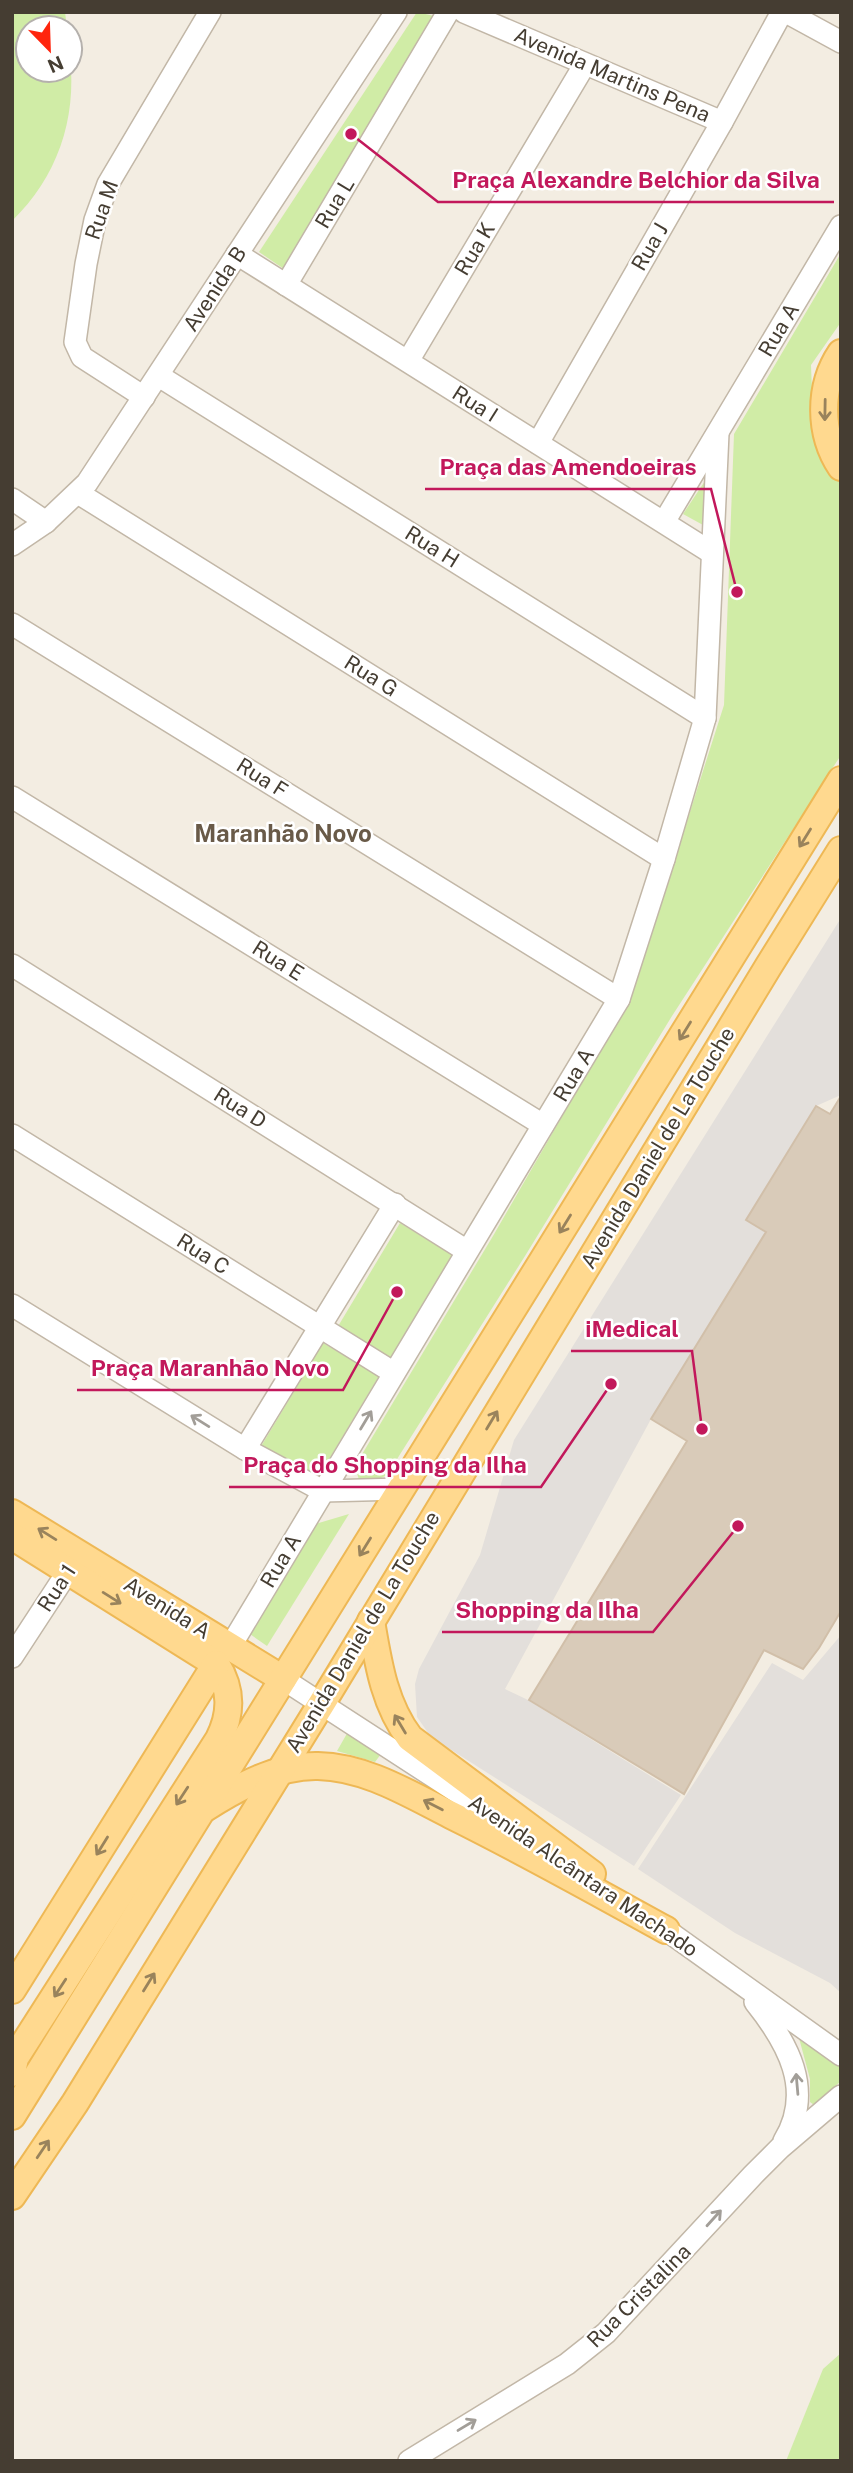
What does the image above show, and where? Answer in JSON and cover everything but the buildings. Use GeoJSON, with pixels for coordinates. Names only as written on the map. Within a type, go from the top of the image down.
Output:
{"type":"FeatureCollection","features":[{"type":"Feature","properties":{"kind":"main road"},"geometry":{"type":"LineString","coordinates":[[841,353],[826,388],[824,413],[826,436],[841,467]]}},
{"type":"Feature","properties":{"kind":"main road","name":"Avenida Daniel de La Touche"},"geometry":{"type":"LineString","coordinates":[[15,2091],[203,1809],[841,780]]}},
{"type":"Feature","properties":{"kind":"main road","name":"Avenida Daniel de La Touche"},"geometry":{"type":"LineString","coordinates":[[12,2196],[75,2103],[322,1703],[841,850]]}},
{"type":"Feature","properties":{"kind":"main road","name":"Avenida A"},"geometry":{"type":"LineString","coordinates":[[12,1513],[74,1562],[223,1655],[283,1679]]}},
{"type":"Feature","properties":{"kind":"main road","name":"Avenida A"},"geometry":{"type":"LineString","coordinates":[[12,1536],[74,1562]]}},
{"type":"Feature","properties":{"kind":"main road"},"geometry":{"type":"LineString","coordinates":[[371,1621],[386,1692],[396,1718],[410,1738],[666,1930]]}},
{"type":"Feature","properties":{"kind":"main road"},"geometry":{"type":"LineString","coordinates":[[75,2103],[44,2106],[15,2091],[15,2058],[219,1739],[226,1723],[229,1703],[223,1655]]}},
{"type":"Feature","properties":{"kind":"main road","name":"Rua A"},"geometry":{"type":"LineString","coordinates":[[12,1990],[223,1655]]}},
{"type":"Feature","properties":{"kind":"main road"},"geometry":{"type":"LineString","coordinates":[[219,1739],[283,1679]]}},
{"type":"Feature","properties":{"kind":"main road"},"geometry":{"type":"LineString","coordinates":[[203,1809],[230,1792],[279,1772],[319,1766],[356,1772],[382,1781],[502,1840],[666,1930]]}},
{"type":"Feature","properties":{"kind":"street","name":"Rua M"},"geometry":{"type":"LineString","coordinates":[[144,397],[82,357],[78,351],[75,342],[86,264],[95,220],[108,184],[210,12]]}},
{"type":"Feature","properties":{"kind":"street","name":"Avenida B"},"geometry":{"type":"LineString","coordinates":[[12,545],[46,522],[87,483],[396,12]]}},
{"type":"Feature","properties":{"kind":"street","name":"Rua L"},"geometry":{"type":"LineString","coordinates":[[286,285],[448,12]]}},
{"type":"Feature","properties":{"kind":"street","name":"Avenida Martins Pena"},"geometry":{"type":"LineString","coordinates":[[464,12],[722,122]]}},
{"type":"Feature","properties":{"kind":"street"},"geometry":{"type":"LineString","coordinates":[[784,12],[841,42]]}},
{"type":"Feature","properties":{"kind":"street","name":"Rua J"},"geometry":{"type":"LineString","coordinates":[[538,443],[784,12]]}},
{"type":"Feature","properties":{"kind":"street","name":"Rua K"},"geometry":{"type":"LineString","coordinates":[[408,361],[585,64]]}},
{"type":"Feature","properties":{"kind":"street","name":"Rua A"},"geometry":{"type":"LineString","coordinates":[[664,522],[841,226]]}},
{"type":"Feature","properties":{"kind":"street","name":"Rua I"},"geometry":{"type":"LineString","coordinates":[[237,254],[712,553]]}},
{"type":"Feature","properties":{"kind":"street","name":"Rua H"},"geometry":{"type":"LineString","coordinates":[[159,376],[705,718]]}},
{"type":"Feature","properties":{"kind":"street","name":"Rua A"},"geometry":{"type":"LineString","coordinates":[[223,1655],[619,999],[705,718],[718,433]]}},
{"type":"Feature","properties":{"kind":"street","name":"Rua G"},"geometry":{"type":"LineString","coordinates":[[78,493],[664,859]]}},
{"type":"Feature","properties":{"kind":"street"},"geometry":{"type":"LineString","coordinates":[[12,499],[46,522]]}},
{"type":"Feature","properties":{"kind":"street","name":"Rua F"},"geometry":{"type":"LineString","coordinates":[[12,624],[619,999]]}},
{"type":"Feature","properties":{"kind":"street","name":"Rua E"},"geometry":{"type":"LineString","coordinates":[[12,797],[543,1125]]}},
{"type":"Feature","properties":{"kind":"street","name":"Rua D"},"geometry":{"type":"LineString","coordinates":[[12,965],[467,1251]]}},
{"type":"Feature","properties":{"kind":"street","name":"Rua C"},"geometry":{"type":"LineString","coordinates":[[12,1135],[394,1373]]}},
{"type":"Feature","properties":{"kind":"street"},"geometry":{"type":"LineString","coordinates":[[245,1449],[395,1205]]}},
{"type":"Feature","properties":{"kind":"street"},"geometry":{"type":"LineString","coordinates":[[12,1305],[245,1449],[323,1491],[401,1489]]}},
{"type":"Feature","properties":{"kind":"street","name":"Rua 1"},"geometry":{"type":"LineString","coordinates":[[12,1657],[74,1562]]}},
{"type":"Feature","properties":{"kind":"street","name":"Avenida A"},"geometry":{"type":"LineString","coordinates":[[283,1679],[322,1703]]}},
{"type":"Feature","properties":{"kind":"street","name":"Avenida Alcântara Machado"},"geometry":{"type":"LineString","coordinates":[[322,1703],[666,1930],[841,2055]]}},
{"type":"Feature","properties":{"kind":"street"},"geometry":{"type":"LineString","coordinates":[[732,1977],[753,1999],[781,2038],[796,2071],[797,2107],[793,2123],[780,2148]]}},
{"type":"Feature","properties":{"kind":"street","name":"Rua Cristalina"},"geometry":{"type":"LineString","coordinates":[[409,2461],[586,2350],[644,2295],[780,2148],[841,2096]]}},
{"type":"Feature","properties":{"kind":"green space"},"geometry":{"type":"Polygon","coordinates":[[[12,12],[65,12],[14,14],[14,84],[71,84],[67,125],[52,166],[28,204],[12,221],[12,12]]]}},
{"type":"Feature","properties":{"kind":"green space"},"geometry":{"type":"Polygon","coordinates":[[[417,12],[434,16],[284,269],[259,252],[417,12]]]}},
{"type":"Feature","properties":{"kind":"green space"},"geometry":{"type":"Polygon","coordinates":[[[841,253],[841,322],[811,365],[814,443],[841,479],[841,755],[672,1016],[387,1475],[375,1481],[359,1480],[355,1466],[493,1236],[631,997],[724,705],[734,434],[841,253]]]}},
{"type":"Feature","properties":{"kind":"green space"},"geometry":{"type":"Polygon","coordinates":[[[705,481],[703,525],[683,514],[705,481]]]}},
{"type":"Feature","properties":{"kind":"green space"},"geometry":{"type":"Polygon","coordinates":[[[400,1223],[456,1257],[394,1361],[337,1328],[400,1223]]]}},
{"type":"Feature","properties":{"kind":"green space"},"geometry":{"type":"Polygon","coordinates":[[[323,1343],[379,1376],[316,1481],[260,1448],[323,1343]]]}},
{"type":"Feature","properties":{"kind":"green space"},"geometry":{"type":"Polygon","coordinates":[[[349,1514],[267,1646],[247,1632],[312,1525],[349,1514]]]}},
{"type":"Feature","properties":{"kind":"green space"},"geometry":{"type":"Polygon","coordinates":[[[349,1730],[381,1754],[375,1762],[337,1751],[349,1730]]]}},
{"type":"Feature","properties":{"kind":"green space"},"geometry":{"type":"Polygon","coordinates":[[[799,2038],[841,2064],[841,2081],[814,2105],[810,2102],[810,2079],[799,2038]]]}},
{"type":"Feature","properties":{"kind":"green space"},"geometry":{"type":"Polygon","coordinates":[[[841,2353],[841,2461],[786,2461],[823,2369],[841,2353]]]}},
{"type":"Feature","properties":{"kind":"shaded area"},"geometry":{"type":"Polygon","coordinates":[[[841,918],[841,1095],[816,1106],[746,1220],[766,1232],[651,1419],[505,1689],[526,1699],[681,1795],[634,1866],[431,1737],[417,1717],[415,1684],[419,1669],[480,1555],[514,1440],[841,918]]]}},
{"type":"Feature","properties":{"kind":"shaded area"},"geometry":{"type":"Polygon","coordinates":[[[841,1635],[841,1993],[830,1983],[735,1933],[638,1869],[772,1663],[803,1680],[841,1635]]]}},
{"type":"Feature","properties":{"kind":"place","name":"Praça Alexandre Belchior da Silva"},"geometry":{"type":"Point","coordinates":[351,134]}},
{"type":"Feature","properties":{"kind":"place","name":"Praça das Amendoeiras"},"geometry":{"type":"Point","coordinates":[737,592]}},
{"type":"Feature","properties":{"kind":"place","name":"Praça Maranhão Novo"},"geometry":{"type":"Point","coordinates":[397,1292]}},
{"type":"Feature","properties":{"kind":"place","name":"Praça do Shopping da Ilha"},"geometry":{"type":"Point","coordinates":[611,1384]}},
{"type":"Feature","properties":{"kind":"place","name":"iMedical"},"geometry":{"type":"Point","coordinates":[702,1429]}},
{"type":"Feature","properties":{"kind":"place","name":"Shopping da Ilha"},"geometry":{"type":"Point","coordinates":[738,1526]}},
{"type":"Feature","properties":{"kind":"district","name":"Maranhão Novo"},"geometry":{"type":"Point","coordinates":[283,834]}}]}
